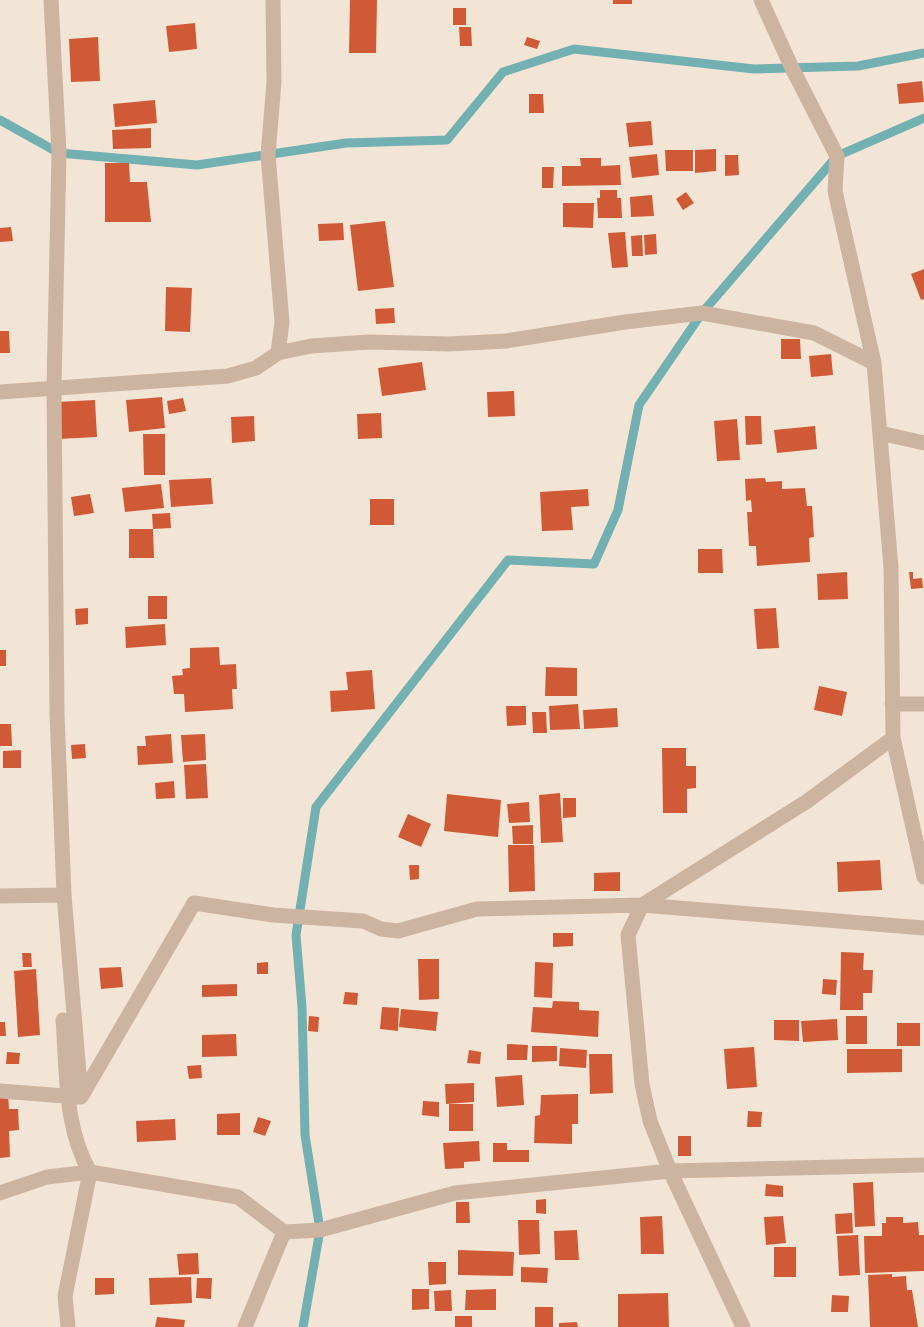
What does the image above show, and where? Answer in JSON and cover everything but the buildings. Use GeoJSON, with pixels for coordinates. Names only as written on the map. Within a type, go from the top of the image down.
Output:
{"type":"FeatureCollection","features":[{"type":"Feature","properties":{"kind":"street"},"geometry":{"type":"LineString","coordinates":[[51,0],[59,153],[54,388],[57,714],[64,895],[81,1097]]}},
{"type":"Feature","properties":{"kind":"street"},"geometry":{"type":"LineString","coordinates":[[273,0],[274,82],[268,155],[282,322],[278,353]]}},
{"type":"Feature","properties":{"kind":"street"},"geometry":{"type":"LineString","coordinates":[[761,0],[792,68],[837,156],[835,191],[874,363],[891,568],[893,738],[924,877]]}},
{"type":"Feature","properties":{"kind":"street"},"geometry":{"type":"LineString","coordinates":[[0,392],[228,376],[256,368],[278,353],[311,346],[369,342],[449,344],[506,341],[625,321],[702,313],[814,333],[874,363]]}},
{"type":"Feature","properties":{"kind":"street"},"geometry":{"type":"LineString","coordinates":[[880,433],[924,442]]}},
{"type":"Feature","properties":{"kind":"street"},"geometry":{"type":"LineString","coordinates":[[892,704],[924,704]]}},
{"type":"Feature","properties":{"kind":"street"},"geometry":{"type":"LineString","coordinates":[[743,1327],[670,1171],[650,1121],[642,1084],[628,934],[642,905],[806,802],[893,738]]}},
{"type":"Feature","properties":{"kind":"street"},"geometry":{"type":"LineString","coordinates":[[0,896],[64,895]]}},
{"type":"Feature","properties":{"kind":"street"},"geometry":{"type":"LineString","coordinates":[[81,1097],[194,903],[273,915],[363,921],[381,929],[398,931],[477,909],[642,905],[924,928]]}},
{"type":"Feature","properties":{"kind":"street"},"geometry":{"type":"LineString","coordinates":[[68,1327],[65,1296],[90,1172],[78,1152],[71,1122],[63,1020],[81,1097]]}},
{"type":"Feature","properties":{"kind":"street"},"geometry":{"type":"LineString","coordinates":[[0,1091],[81,1097]]}},
{"type":"Feature","properties":{"kind":"street"},"geometry":{"type":"LineString","coordinates":[[0,1193],[47,1177],[90,1172],[238,1197],[284,1233],[320,1230],[455,1193],[670,1171],[924,1165]]}},
{"type":"Feature","properties":{"kind":"street"},"geometry":{"type":"LineString","coordinates":[[245,1327],[284,1233]]}},
{"type":"Feature","properties":{"kind":"waterway"},"geometry":{"type":"LineString","coordinates":[[0,120],[59,153],[197,165],[346,143],[447,140],[503,72],[574,49],[754,69],[858,66],[924,53]]}},
{"type":"Feature","properties":{"kind":"waterway"},"geometry":{"type":"LineString","coordinates":[[303,1327],[320,1230],[305,1135],[302,1007],[296,935],[316,807],[508,560],[594,564],[618,510],[639,405],[702,313],[837,156],[924,118]]}}]}
